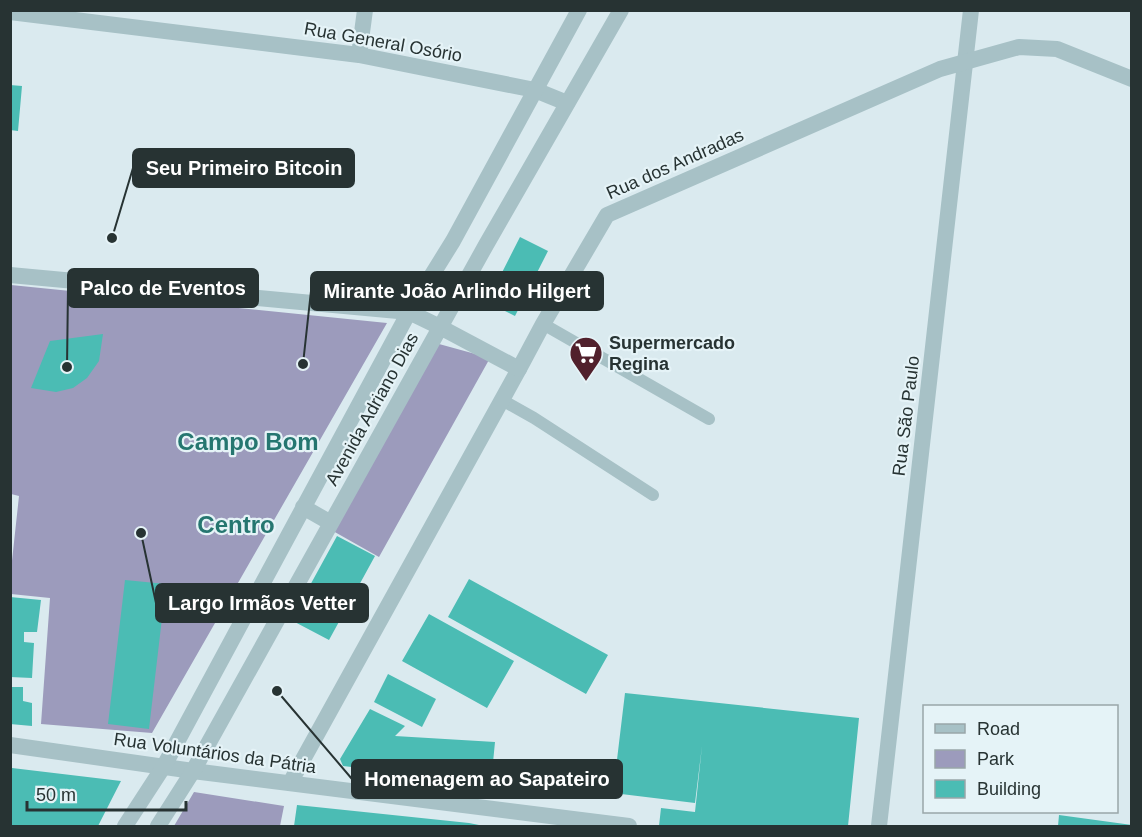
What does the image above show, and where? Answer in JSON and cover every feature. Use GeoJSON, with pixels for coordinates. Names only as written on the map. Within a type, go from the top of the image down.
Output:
{"type":"FeatureCollection","features":[{"type":"Feature","properties":{"kind":"street"},"geometry":{"type":"LineString","coordinates":[[359,55],[365,10]]}},
{"type":"Feature","properties":{"kind":"street","name":"Avenida Adriano Dias"},"geometry":{"type":"LineString","coordinates":[[125,826],[164,766],[409,312],[453,240],[579,10]]}},
{"type":"Feature","properties":{"kind":"street","name":"Avenida Adriano Dias"},"geometry":{"type":"LineString","coordinates":[[158,826],[193,771],[621,10]]}},
{"type":"Feature","properties":{"kind":"street","name":"Rua São Paulo"},"geometry":{"type":"LineString","coordinates":[[879,826],[971,10]]}},
{"type":"Feature","properties":{"kind":"street","name":"Rua General Osório"},"geometry":{"type":"LineString","coordinates":[[10,12],[359,55],[535,90],[567,103]]}},
{"type":"Feature","properties":{"kind":"street","name":"Rua dos Andradas"},"geometry":{"type":"LineString","coordinates":[[290,783],[543,324],[607,215],[940,69],[1019,47],[1057,49],[1131,79]]}},
{"type":"Feature","properties":{"kind":"street"},"geometry":{"type":"LineString","coordinates":[[10,274],[409,312],[519,369]]}},
{"type":"Feature","properties":{"kind":"street"},"geometry":{"type":"LineString","coordinates":[[303,507],[331,523]]}},
{"type":"Feature","properties":{"kind":"street","name":"Rua Voluntários da Pátria"},"geometry":{"type":"LineString","coordinates":[[10,745],[193,771],[629,826]]}},
{"type":"Feature","properties":{"kind":"lane"},"geometry":{"type":"LineString","coordinates":[[543,324],[709,419]]}},
{"type":"Feature","properties":{"kind":"lane"},"geometry":{"type":"LineString","coordinates":[[502,400],[534,418],[653,495]]}},
{"type":"Feature","properties":{"kind":"green space"},"geometry":{"type":"Polygon","coordinates":[[[11,285],[387,323],[152,733],[41,724],[50,598],[11,594],[11,570],[19,496],[11,494],[11,285]]]}},
{"type":"Feature","properties":{"kind":"green space"},"geometry":{"type":"Polygon","coordinates":[[[439,344],[490,358],[379,557],[333,531],[439,344]]]}},
{"type":"Feature","properties":{"kind":"green space"},"geometry":{"type":"Polygon","coordinates":[[[194,792],[284,806],[280,826],[174,826],[194,792]]]}},
{"type":"Feature","properties":{"kind":"building"},"geometry":{"type":"Polygon","coordinates":[[[10,85],[22,86],[18,131],[10,130],[10,85]]]}},
{"type":"Feature","properties":{"kind":"building"},"geometry":{"type":"Polygon","coordinates":[[[520,237],[548,251],[515,316],[487,302],[520,237]]]}},
{"type":"Feature","properties":{"kind":"building"},"geometry":{"type":"Polygon","coordinates":[[[103,334],[99,361],[87,378],[73,388],[56,392],[31,388],[50,341],[103,334]]]}},
{"type":"Feature","properties":{"kind":"building"},"geometry":{"type":"Polygon","coordinates":[[[337,536],[375,556],[329,640],[291,620],[337,536]]]}},
{"type":"Feature","properties":{"kind":"building"},"geometry":{"type":"Polygon","coordinates":[[[469,579],[608,655],[586,694],[448,617],[469,579]]]}},
{"type":"Feature","properties":{"kind":"building"},"geometry":{"type":"Polygon","coordinates":[[[125,580],[166,584],[149,729],[108,724],[125,580]]]}},
{"type":"Feature","properties":{"kind":"building"},"geometry":{"type":"Polygon","coordinates":[[[10,597],[41,600],[37,632],[24,632],[24,642],[34,643],[32,678],[10,677],[10,597]]]}},
{"type":"Feature","properties":{"kind":"building"},"geometry":{"type":"Polygon","coordinates":[[[429,614],[514,661],[487,708],[402,661],[429,614]]]}},
{"type":"Feature","properties":{"kind":"building"},"geometry":{"type":"Polygon","coordinates":[[[388,674],[436,699],[422,727],[374,702],[388,674]]]}},
{"type":"Feature","properties":{"kind":"building"},"geometry":{"type":"Polygon","coordinates":[[[10,687],[23,687],[23,701],[32,703],[32,726],[10,724],[10,687]]]}},
{"type":"Feature","properties":{"kind":"building"},"geometry":{"type":"Polygon","coordinates":[[[625,693],[859,718],[848,826],[659,826],[661,808],[695,812],[702,746],[695,803],[613,793],[625,693]]]}},
{"type":"Feature","properties":{"kind":"building"},"geometry":{"type":"Polygon","coordinates":[[[370,709],[405,726],[395,736],[495,742],[491,783],[343,766],[340,759],[370,709]]]}},
{"type":"Feature","properties":{"kind":"building"},"geometry":{"type":"Polygon","coordinates":[[[12,768],[121,781],[98,826],[10,826],[12,768]]]}},
{"type":"Feature","properties":{"kind":"building"},"geometry":{"type":"Polygon","coordinates":[[[297,805],[469,823],[484,826],[294,826],[297,805]]]}},
{"type":"Feature","properties":{"kind":"building"},"geometry":{"type":"Polygon","coordinates":[[[1059,815],[1132,825],[1132,826],[1058,826],[1059,815]]]}},
{"type":"Feature","properties":{"kind":"place","name":"Seu Primeiro Bitcoin"},"geometry":{"type":"Point","coordinates":[112,238]}},
{"type":"Feature","properties":{"kind":"place","name":"Mirante João Arlindo Hilgert"},"geometry":{"type":"Point","coordinates":[303,364]}},
{"type":"Feature","properties":{"kind":"place","name":"Palco de Eventos"},"geometry":{"type":"Point","coordinates":[67,367]}},
{"type":"Feature","properties":{"kind":"place","name":"Supermercado Regina"},"geometry":{"type":"Point","coordinates":[586,382]}},
{"type":"Feature","properties":{"kind":"place","name":"Largo Irmãos Vetter"},"geometry":{"type":"Point","coordinates":[141,533]}},
{"type":"Feature","properties":{"kind":"place","name":"Homenagem ao Sapateiro"},"geometry":{"type":"Point","coordinates":[277,691]}},
{"type":"Feature","properties":{"kind":"district","name":"Campo Bom"},"geometry":{"type":"Point","coordinates":[248,441]}},
{"type":"Feature","properties":{"kind":"district","name":"Centro"},"geometry":{"type":"Point","coordinates":[236,524]}}]}
